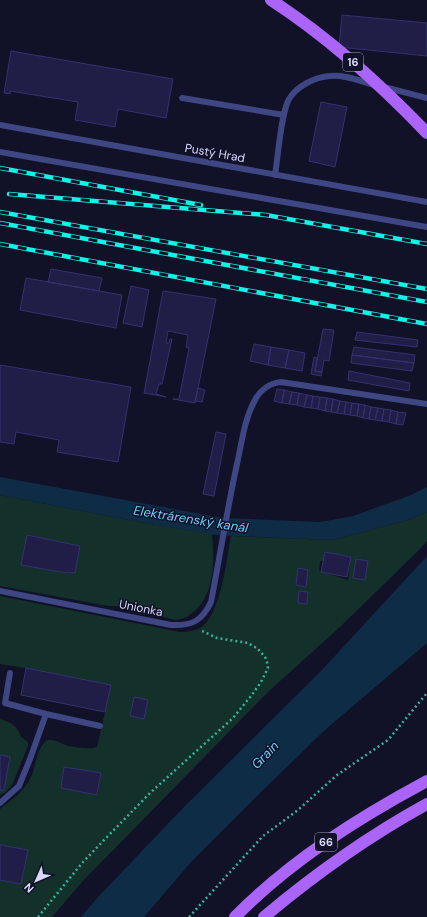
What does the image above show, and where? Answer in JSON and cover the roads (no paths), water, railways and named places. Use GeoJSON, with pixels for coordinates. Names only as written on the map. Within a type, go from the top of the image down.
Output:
{"type":"FeatureCollection","features":[{"type":"Feature","properties":{"kind":"main road","name":"16"},"geometry":{"type":"LineString","coordinates":[[271,0],[351,60],[410,115],[427,133]]}},
{"type":"Feature","properties":{"kind":"main road","name":"66"},"geometry":{"type":"LineString","coordinates":[[235,917],[283,874],[333,836],[385,804],[427,781]]}},
{"type":"Feature","properties":{"kind":"main road","name":"66"},"geometry":{"type":"LineString","coordinates":[[264,917],[297,889],[346,853],[399,819],[427,804]]}},
{"type":"Feature","properties":{"kind":"lane"},"geometry":{"type":"LineString","coordinates":[[274,175],[284,114],[289,100],[298,89],[314,79],[331,76],[344,77],[427,98]]}},
{"type":"Feature","properties":{"kind":"lane"},"geometry":{"type":"LineString","coordinates":[[182,98],[284,114]]}},
{"type":"Feature","properties":{"kind":"lane","name":"Pustý Hrad"},"geometry":{"type":"LineString","coordinates":[[0,125],[427,202]]}},
{"type":"Feature","properties":{"kind":"lane"},"geometry":{"type":"LineString","coordinates":[[0,152],[427,227]]}},
{"type":"Feature","properties":{"kind":"lane","name":"Unionka"},"geometry":{"type":"LineString","coordinates":[[0,591],[172,625],[184,626],[191,624],[207,611],[211,602],[228,510],[249,413],[261,391],[271,384],[281,382],[403,399],[427,404]]}},
{"type":"Feature","properties":{"kind":"lane"},"geometry":{"type":"LineString","coordinates":[[10,673],[5,703],[100,726]]}},
{"type":"Feature","properties":{"kind":"lane"},"geometry":{"type":"LineString","coordinates":[[1,801],[19,786],[46,714]]}},
{"type":"Feature","properties":{"kind":"water","name":"Elektrárenský kanál"},"geometry":{"type":"Polygon","coordinates":[[[0,477],[223,518],[320,522],[353,516],[411,495],[427,487],[427,512],[405,521],[332,540],[216,535],[0,495],[0,477]]]}},
{"type":"Feature","properties":{"kind":"water","name":"Grain"},"geometry":{"type":"Polygon","coordinates":[[[427,556],[427,643],[326,729],[192,861],[144,917],[81,917],[98,897],[185,806],[321,671],[427,556]]]}},
{"type":"Feature","properties":{"kind":"railway"},"geometry":{"type":"LineString","coordinates":[[0,168],[201,205]]}},
{"type":"Feature","properties":{"kind":"railway"},"geometry":{"type":"LineString","coordinates":[[9,194],[266,215],[427,244]]}},
{"type":"Feature","properties":{"kind":"railway"},"geometry":{"type":"LineString","coordinates":[[0,212],[427,289]]}},
{"type":"Feature","properties":{"kind":"railway"},"geometry":{"type":"LineString","coordinates":[[0,223],[427,302]]}},
{"type":"Feature","properties":{"kind":"railway"},"geometry":{"type":"LineString","coordinates":[[0,244],[427,324]]}}]}
